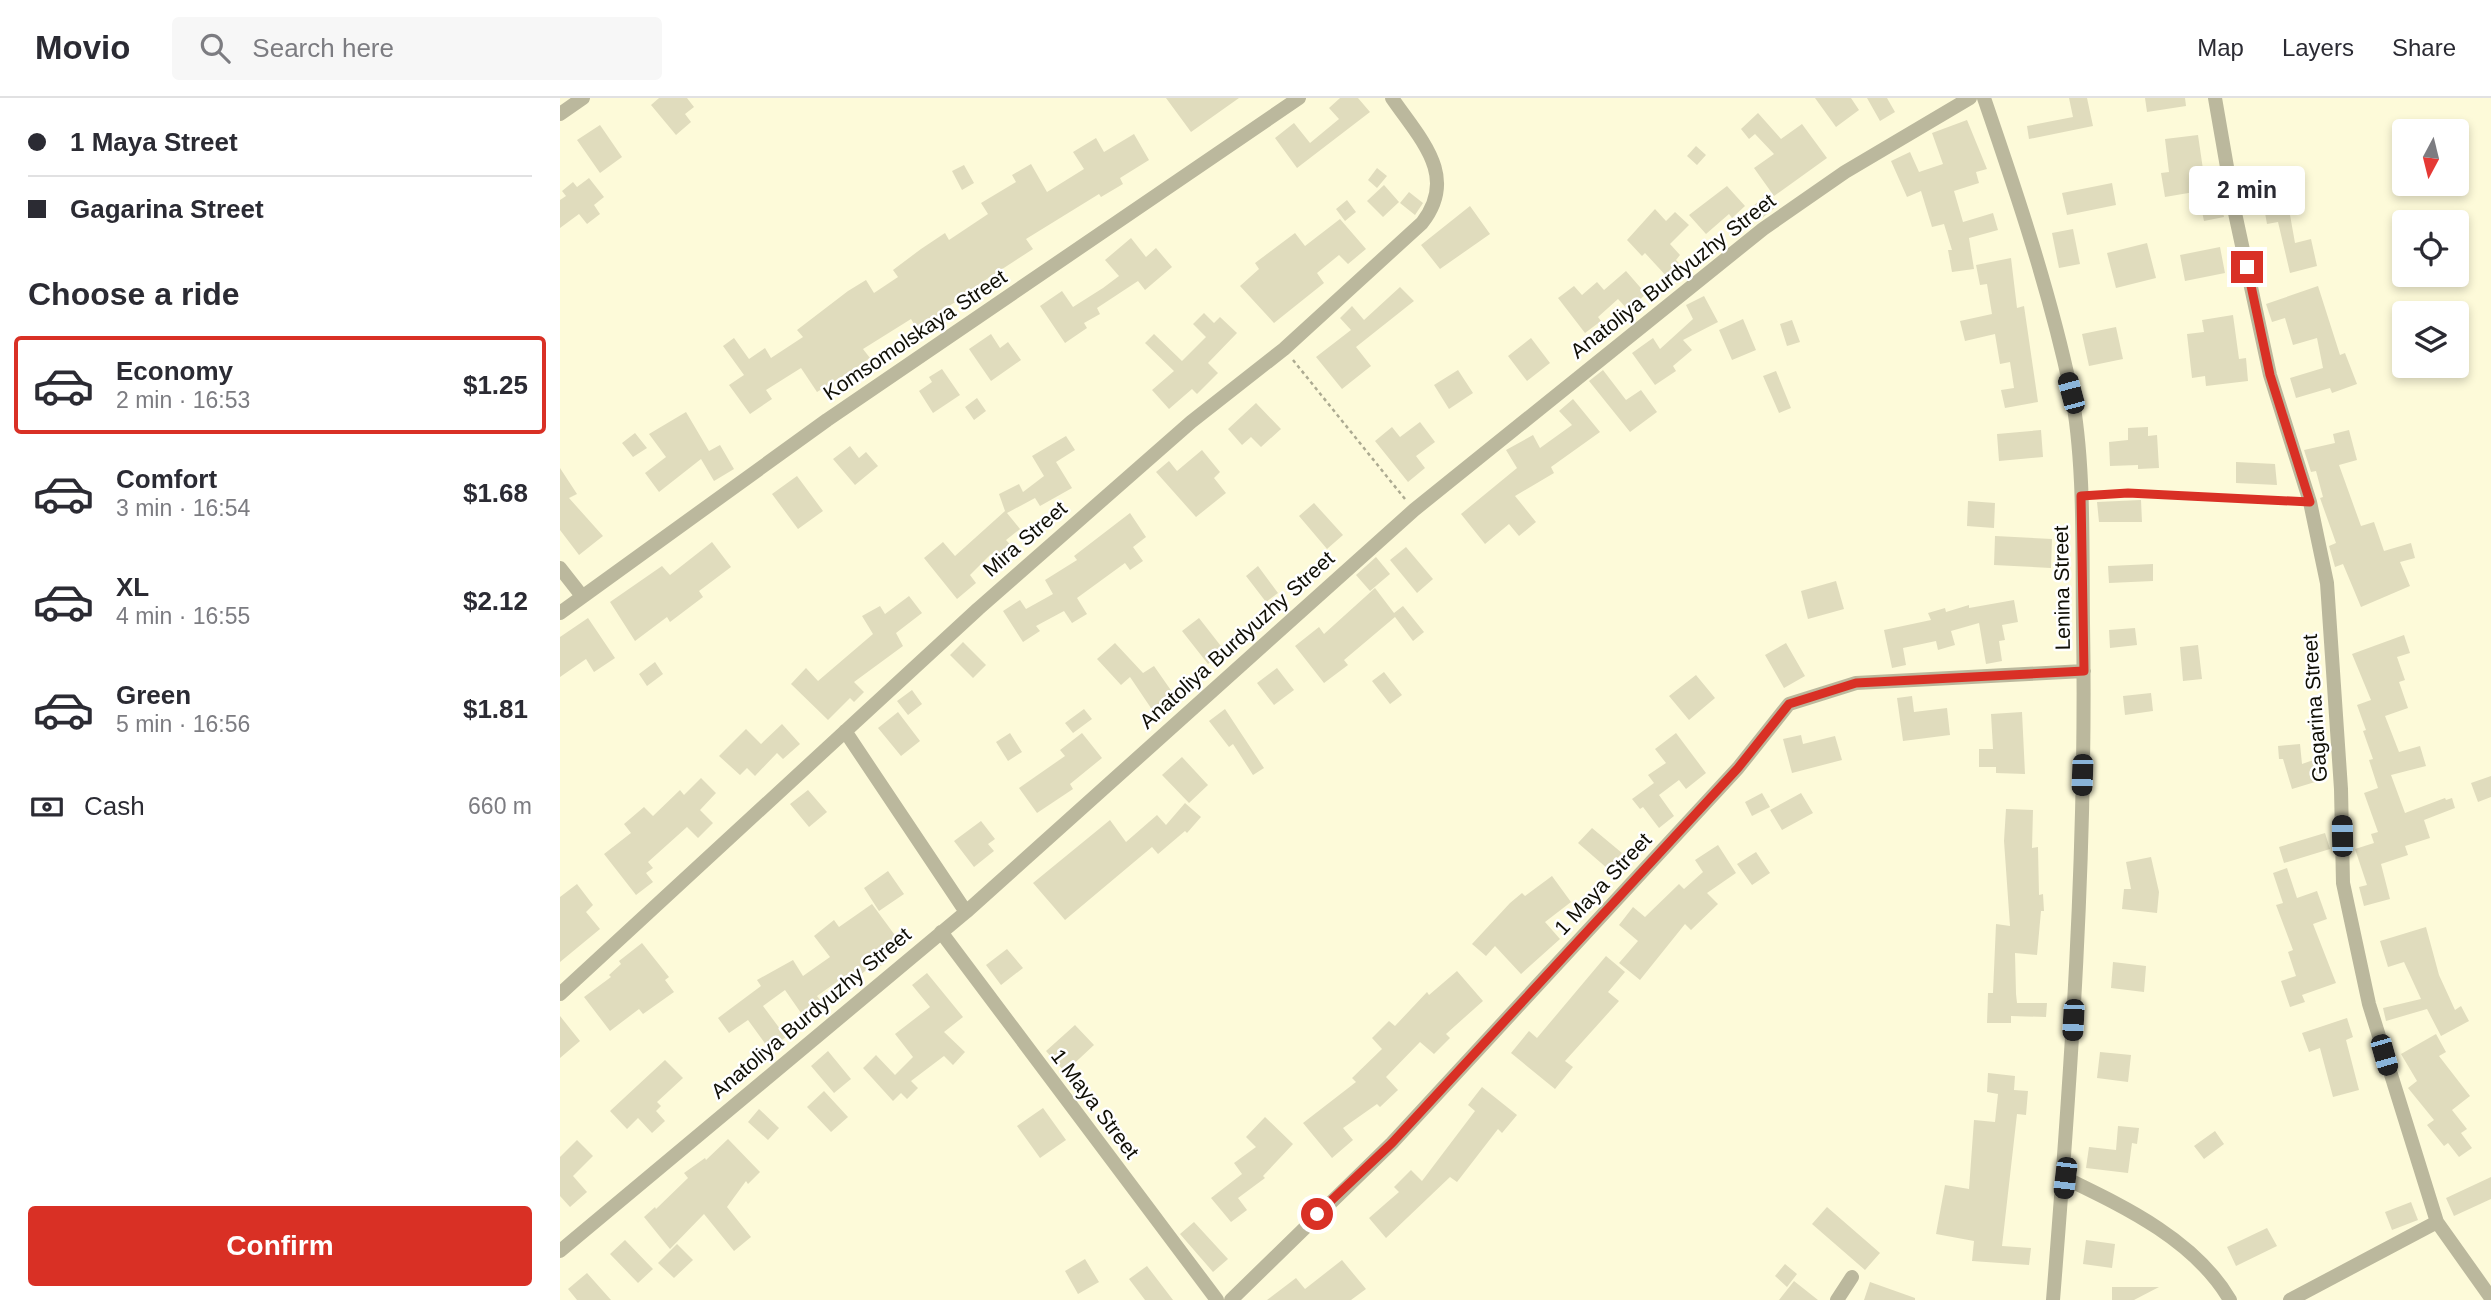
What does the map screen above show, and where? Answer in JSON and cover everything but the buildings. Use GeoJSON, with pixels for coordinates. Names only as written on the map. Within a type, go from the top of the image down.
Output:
{"type":"FeatureCollection","features":[{"type":"Feature","properties":{"kind":"street"},"geometry":{"type":"LineString","coordinates":[[560,114],[583,98]]}},
{"type":"Feature","properties":{"kind":"street","name":"Komsomolskaya Street"},"geometry":{"type":"LineString","coordinates":[[560,613],[828,420],[1299,98]]}},
{"type":"Feature","properties":{"kind":"street","name":"Mira Street"},"geometry":{"type":"LineString","coordinates":[[560,994],[978,608],[1191,422],[1284,349],[1378,266],[1432,210],[1440,184],[1437,171],[1426,147],[1392,98]]}},
{"type":"Feature","properties":{"kind":"street","name":"Anatoliya Burdyuzhy Street"},"geometry":{"type":"LineString","coordinates":[[560,1251],[965,912],[1414,510],[1763,229],[1856,166],[1970,98]]}},
{"type":"Feature","properties":{"kind":"street","name":"Lenina Street"},"geometry":{"type":"LineString","coordinates":[[1984,98],[2020,202],[2071,393],[2081,496],[2084,671],[2077,942],[2065,1178],[2053,1300]]}},
{"type":"Feature","properties":{"kind":"street","name":"Gagarina Street"},"geometry":{"type":"LineString","coordinates":[[2215,98],[2235,213],[2270,375],[2310,502],[2327,583],[2342,789],[2343,883],[2369,1004],[2437,1222],[2491,1298]]}},
{"type":"Feature","properties":{"kind":"street"},"geometry":{"type":"LineString","coordinates":[[560,568],[582,596]]}},
{"type":"Feature","properties":{"kind":"street","name":"1 Maya Street"},"geometry":{"type":"LineString","coordinates":[[1231,1300],[1392,1143],[1738,768],[1789,704],[1856,683],[2084,671]]}},
{"type":"Feature","properties":{"kind":"street"},"geometry":{"type":"LineString","coordinates":[[845,731],[965,912]]}},
{"type":"Feature","properties":{"kind":"street","name":"1 Maya Street"},"geometry":{"type":"LineString","coordinates":[[941,932],[1217,1300]]}},
{"type":"Feature","properties":{"kind":"street"},"geometry":{"type":"LineString","coordinates":[[2065,1178],[2154,1226],[2195,1257],[2230,1300]]}},
{"type":"Feature","properties":{"kind":"street"},"geometry":{"type":"LineString","coordinates":[[2290,1300],[2437,1222]]}},
{"type":"Feature","properties":{"kind":"street"},"geometry":{"type":"LineString","coordinates":[[1837,1300],[1852,1277]]}},
{"type":"Feature","properties":{"kind":"lane"},"geometry":{"type":"LineString","coordinates":[[2081,496],[2128,493],[2310,502]]}},
{"type":"Feature","properties":{"kind":"path"},"geometry":{"type":"LineString","coordinates":[[1284,349],[1414,510]]}},
{"type":"Feature","properties":{"kind":"route"},"geometry":{"type":"LineString","coordinates":[[1317,1214],[1392,1143],[1738,768],[1789,704],[1856,683],[2084,671],[2081,496],[2128,493],[2310,502],[2270,375],[2247,267]]}}]}
